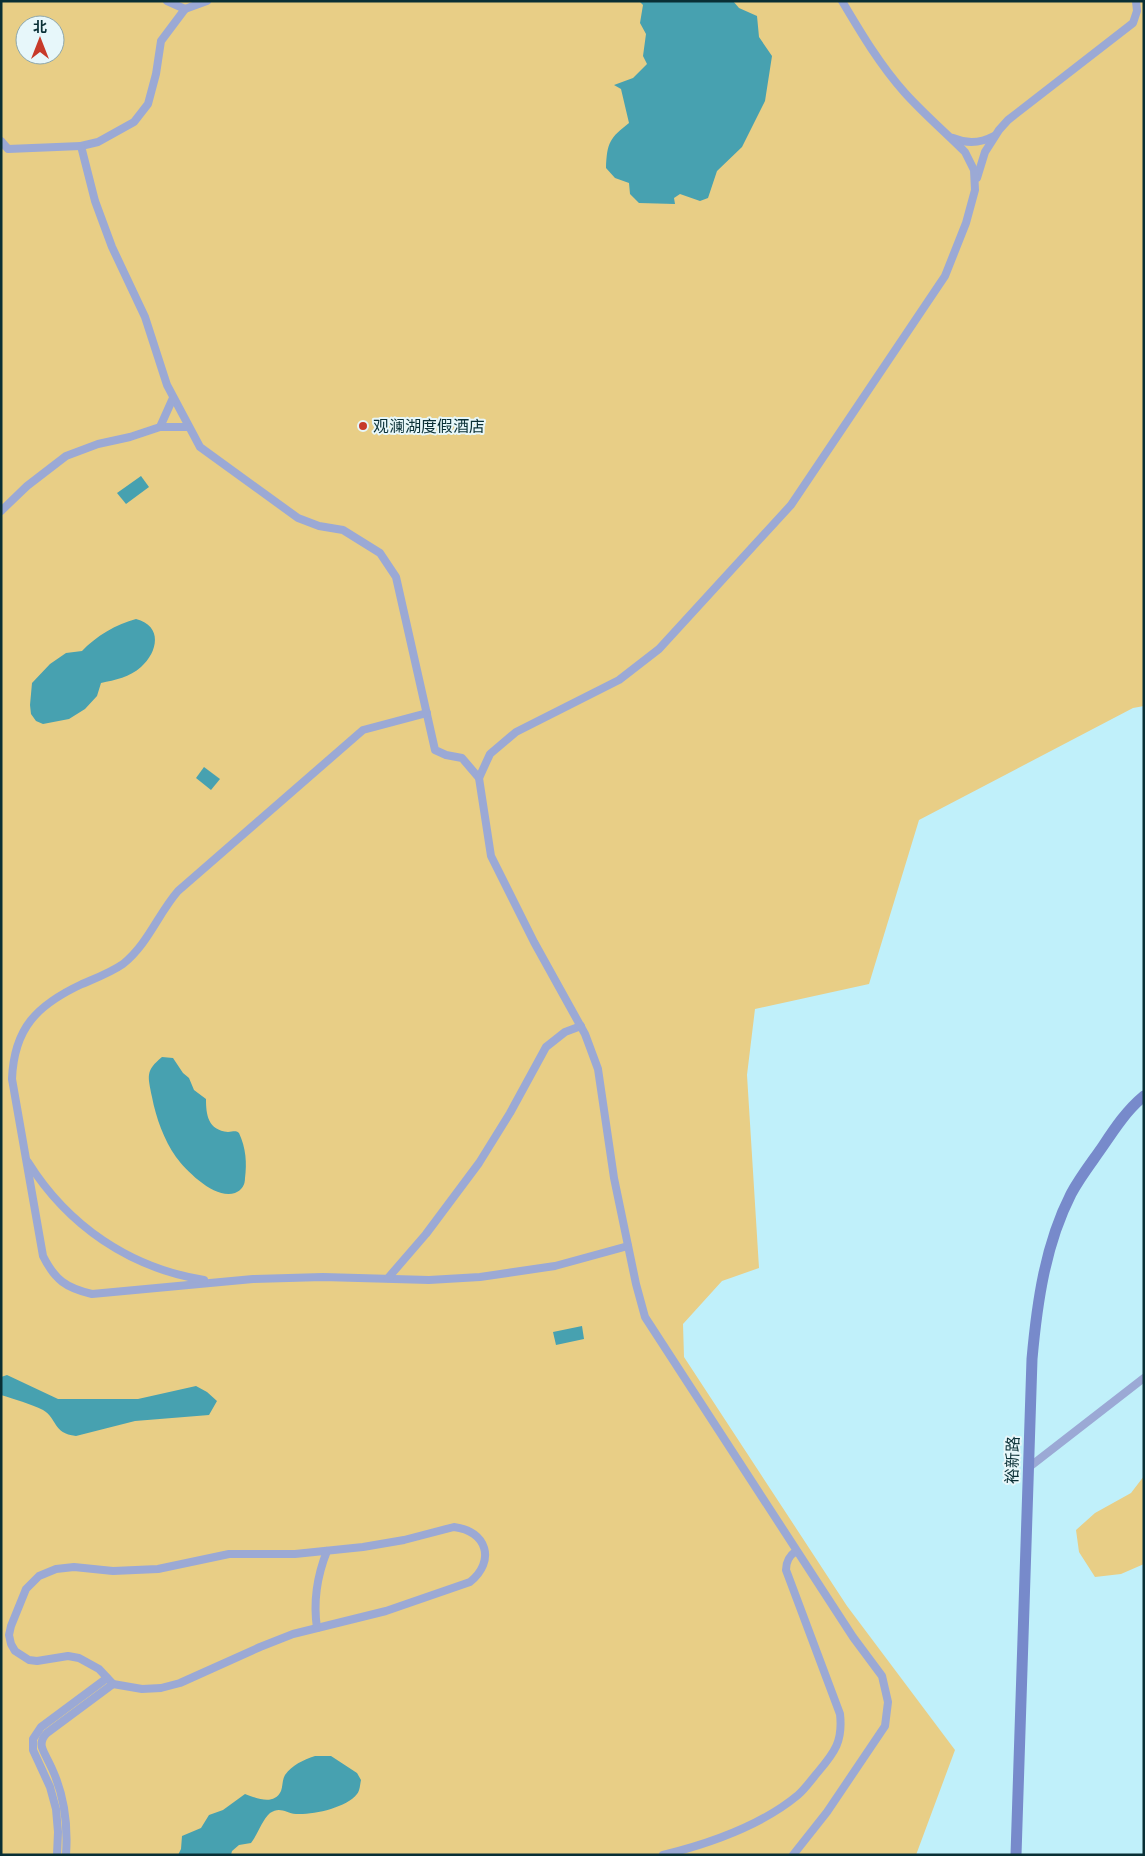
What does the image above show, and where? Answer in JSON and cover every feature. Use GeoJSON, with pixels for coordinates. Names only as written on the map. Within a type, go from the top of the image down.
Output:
{"type":"FeatureCollection","features":[{"type":"Feature","properties":{"kind":"street"},"geometry":{"type":"LineString","coordinates":[[168,1],[184,9]]}},
{"type":"Feature","properties":{"kind":"street"},"geometry":{"type":"LineString","coordinates":[[1,141],[4,150],[81,146],[98,142],[134,122],[148,104],[162,41],[184,9],[207,1]]}},
{"type":"Feature","properties":{"kind":"street"},"geometry":{"type":"LineString","coordinates":[[842,1],[869,46],[891,76],[921,110],[971,160],[974,170],[975,190]]}},
{"type":"Feature","properties":{"kind":"street"},"geometry":{"type":"LineString","coordinates":[[479,778],[490,754],[516,732],[619,680],[659,649],[791,505],[945,276],[966,222],[981,164],[996,134],[1018,111],[1133,22],[1137,11],[1136,1]]}},
{"type":"Feature","properties":{"kind":"street"},"geometry":{"type":"LineString","coordinates":[[949,137],[958,141],[978,142],[996,134]]}},
{"type":"Feature","properties":{"kind":"street"},"geometry":{"type":"LineString","coordinates":[[81,146],[95,201],[112,247],[145,317],[167,385],[187,427],[200,447],[298,518],[319,526],[342,530],[380,553],[396,577],[435,750],[446,755],[462,758],[479,778],[491,856],[534,942],[581,1026],[598,1069],[614,1178],[645,1318],[796,1551],[853,1637],[882,1676],[888,1702],[885,1726],[827,1812],[793,1855]]}},
{"type":"Feature","properties":{"kind":"street"},"geometry":{"type":"LineString","coordinates":[[160,427],[173,398]]}},
{"type":"Feature","properties":{"kind":"street"},"geometry":{"type":"LineString","coordinates":[[1,511],[27,486],[66,456],[98,444],[130,437],[160,427],[187,427]]}},
{"type":"Feature","properties":{"kind":"street"},"geometry":{"type":"LineString","coordinates":[[427,713],[363,730],[178,891],[162,912],[141,946],[122,964],[100,978],[62,993],[38,1011],[21,1036],[13,1064],[14,1094],[43,1256],[50,1271],[62,1283],[76,1290],[92,1294],[218,1282],[288,1278],[429,1280],[505,1274],[563,1264],[628,1246]]}},
{"type":"Feature","properties":{"kind":"street"},"geometry":{"type":"LineString","coordinates":[[388,1278],[426,1234],[478,1163],[510,1113],[546,1047],[565,1032],[581,1026]]}},
{"type":"Feature","properties":{"kind":"street","name":"裕新路"},"geometry":{"type":"LineString","coordinates":[[1016,1855],[1034,1330],[1047,1258],[1062,1215],[1082,1176],[1122,1119],[1144,1096]]}},
{"type":"Feature","properties":{"kind":"street"},"geometry":{"type":"LineString","coordinates":[[26,1159],[43,1185],[64,1209],[88,1230],[114,1248],[156,1268],[187,1277],[218,1282]]}},
{"type":"Feature","properties":{"kind":"street"},"geometry":{"type":"LineString","coordinates":[[1028,1468],[1144,1378]]}},
{"type":"Feature","properties":{"kind":"street"},"geometry":{"type":"LineString","coordinates":[[454,1527],[466,1528],[475,1534],[482,1543],[486,1554],[482,1570],[470,1582],[386,1611],[293,1634],[171,1686],[142,1689],[113,1684],[90,1662],[79,1658],[62,1657],[37,1661],[22,1657],[11,1644],[11,1626],[22,1597],[32,1582],[39,1576],[56,1569],[64,1567],[113,1572],[143,1571],[173,1567],[229,1554],[295,1554],[327,1551],[390,1543],[454,1527]]}},
{"type":"Feature","properties":{"kind":"street"},"geometry":{"type":"LineString","coordinates":[[317,1628],[316,1594],[320,1572],[327,1551]]}},
{"type":"Feature","properties":{"kind":"street"},"geometry":{"type":"LineString","coordinates":[[663,1855],[722,1837],[780,1807],[799,1794],[832,1756],[839,1743],[842,1729],[840,1714],[786,1570],[786,1562],[790,1555],[796,1551]]}},
{"type":"Feature","properties":{"kind":"street"},"geometry":{"type":"LineString","coordinates":[[57,1855],[58,1832],[54,1803],[46,1776],[33,1750],[33,1739],[40,1726],[107,1678]]}},
{"type":"Feature","properties":{"kind":"street"},"geometry":{"type":"LineString","coordinates":[[66,1855],[67,1832],[64,1807],[58,1784],[42,1748],[42,1741],[47,1733],[113,1684]]}},
{"type":"Feature","properties":{"kind":"shaded area"},"geometry":{"type":"Polygon","coordinates":[[[1,1],[1144,1],[1144,706],[1133,708],[919,820],[869,984],[755,1009],[747,1075],[759,1268],[722,1281],[683,1324],[684,1357],[847,1606],[955,1750],[916,1855],[1,1855],[1,1]]]}},
{"type":"Feature","properties":{"kind":"shaded area"},"geometry":{"type":"Polygon","coordinates":[[[1144,1476],[1144,1564],[1121,1574],[1095,1577],[1079,1552],[1076,1530],[1095,1513],[1131,1493],[1144,1476]]]}},
{"type":"Feature","properties":{"kind":"water"},"geometry":{"type":"Polygon","coordinates":[[[639,1],[733,1],[739,8],[757,16],[759,37],[772,56],[765,101],[742,147],[717,171],[708,198],[700,201],[680,194],[674,198],[675,204],[639,203],[630,194],[629,183],[615,178],[606,168],[607,152],[611,141],[629,123],[621,89],[614,85],[633,78],[647,64],[643,56],[646,34],[640,23],[643,5],[639,1]]]}},
{"type":"Feature","properties":{"kind":"water"},"geometry":{"type":"Polygon","coordinates":[[[141,476],[149,487],[126,504],[117,493],[141,476]]]}},
{"type":"Feature","properties":{"kind":"water"},"geometry":{"type":"Polygon","coordinates":[[[136,619],[145,622],[154,633],[154,647],[147,661],[127,676],[101,683],[97,696],[85,709],[69,719],[43,724],[36,721],[31,714],[30,705],[32,683],[50,664],[66,653],[82,651],[107,631],[136,619]]]}},
{"type":"Feature","properties":{"kind":"water"},"geometry":{"type":"Polygon","coordinates":[[[204,767],[220,779],[211,790],[196,778],[204,767]]]}},
{"type":"Feature","properties":{"kind":"water"},"geometry":{"type":"Polygon","coordinates":[[[162,1057],[173,1058],[183,1073],[189,1078],[194,1090],[206,1099],[208,1116],[212,1125],[221,1131],[235,1131],[239,1133],[245,1150],[246,1167],[244,1183],[237,1192],[227,1194],[219,1192],[202,1183],[181,1163],[168,1143],[156,1113],[149,1079],[150,1070],[162,1057]]]}},
{"type":"Feature","properties":{"kind":"water"},"geometry":{"type":"Polygon","coordinates":[[[582,1326],[584,1339],[556,1345],[553,1332],[582,1326]]]}},
{"type":"Feature","properties":{"kind":"water"},"geometry":{"type":"Polygon","coordinates":[[[7,1375],[58,1399],[138,1399],[196,1386],[207,1392],[217,1401],[209,1415],[135,1421],[76,1436],[59,1429],[51,1417],[43,1410],[1,1395],[1,1377],[7,1375]]]}},
{"type":"Feature","properties":{"kind":"water"},"geometry":{"type":"Polygon","coordinates":[[[315,1756],[331,1756],[357,1773],[361,1780],[357,1794],[352,1799],[337,1807],[320,1812],[296,1814],[280,1810],[274,1811],[265,1819],[251,1843],[239,1845],[232,1851],[231,1855],[178,1855],[181,1849],[182,1836],[201,1828],[209,1815],[223,1810],[245,1794],[264,1800],[278,1796],[288,1771],[298,1763],[315,1756]]]}},
{"type":"Feature","properties":{"kind":"place","name":"观澜湖度假酒店"},"geometry":{"type":"Point","coordinates":[363,426]}}]}
